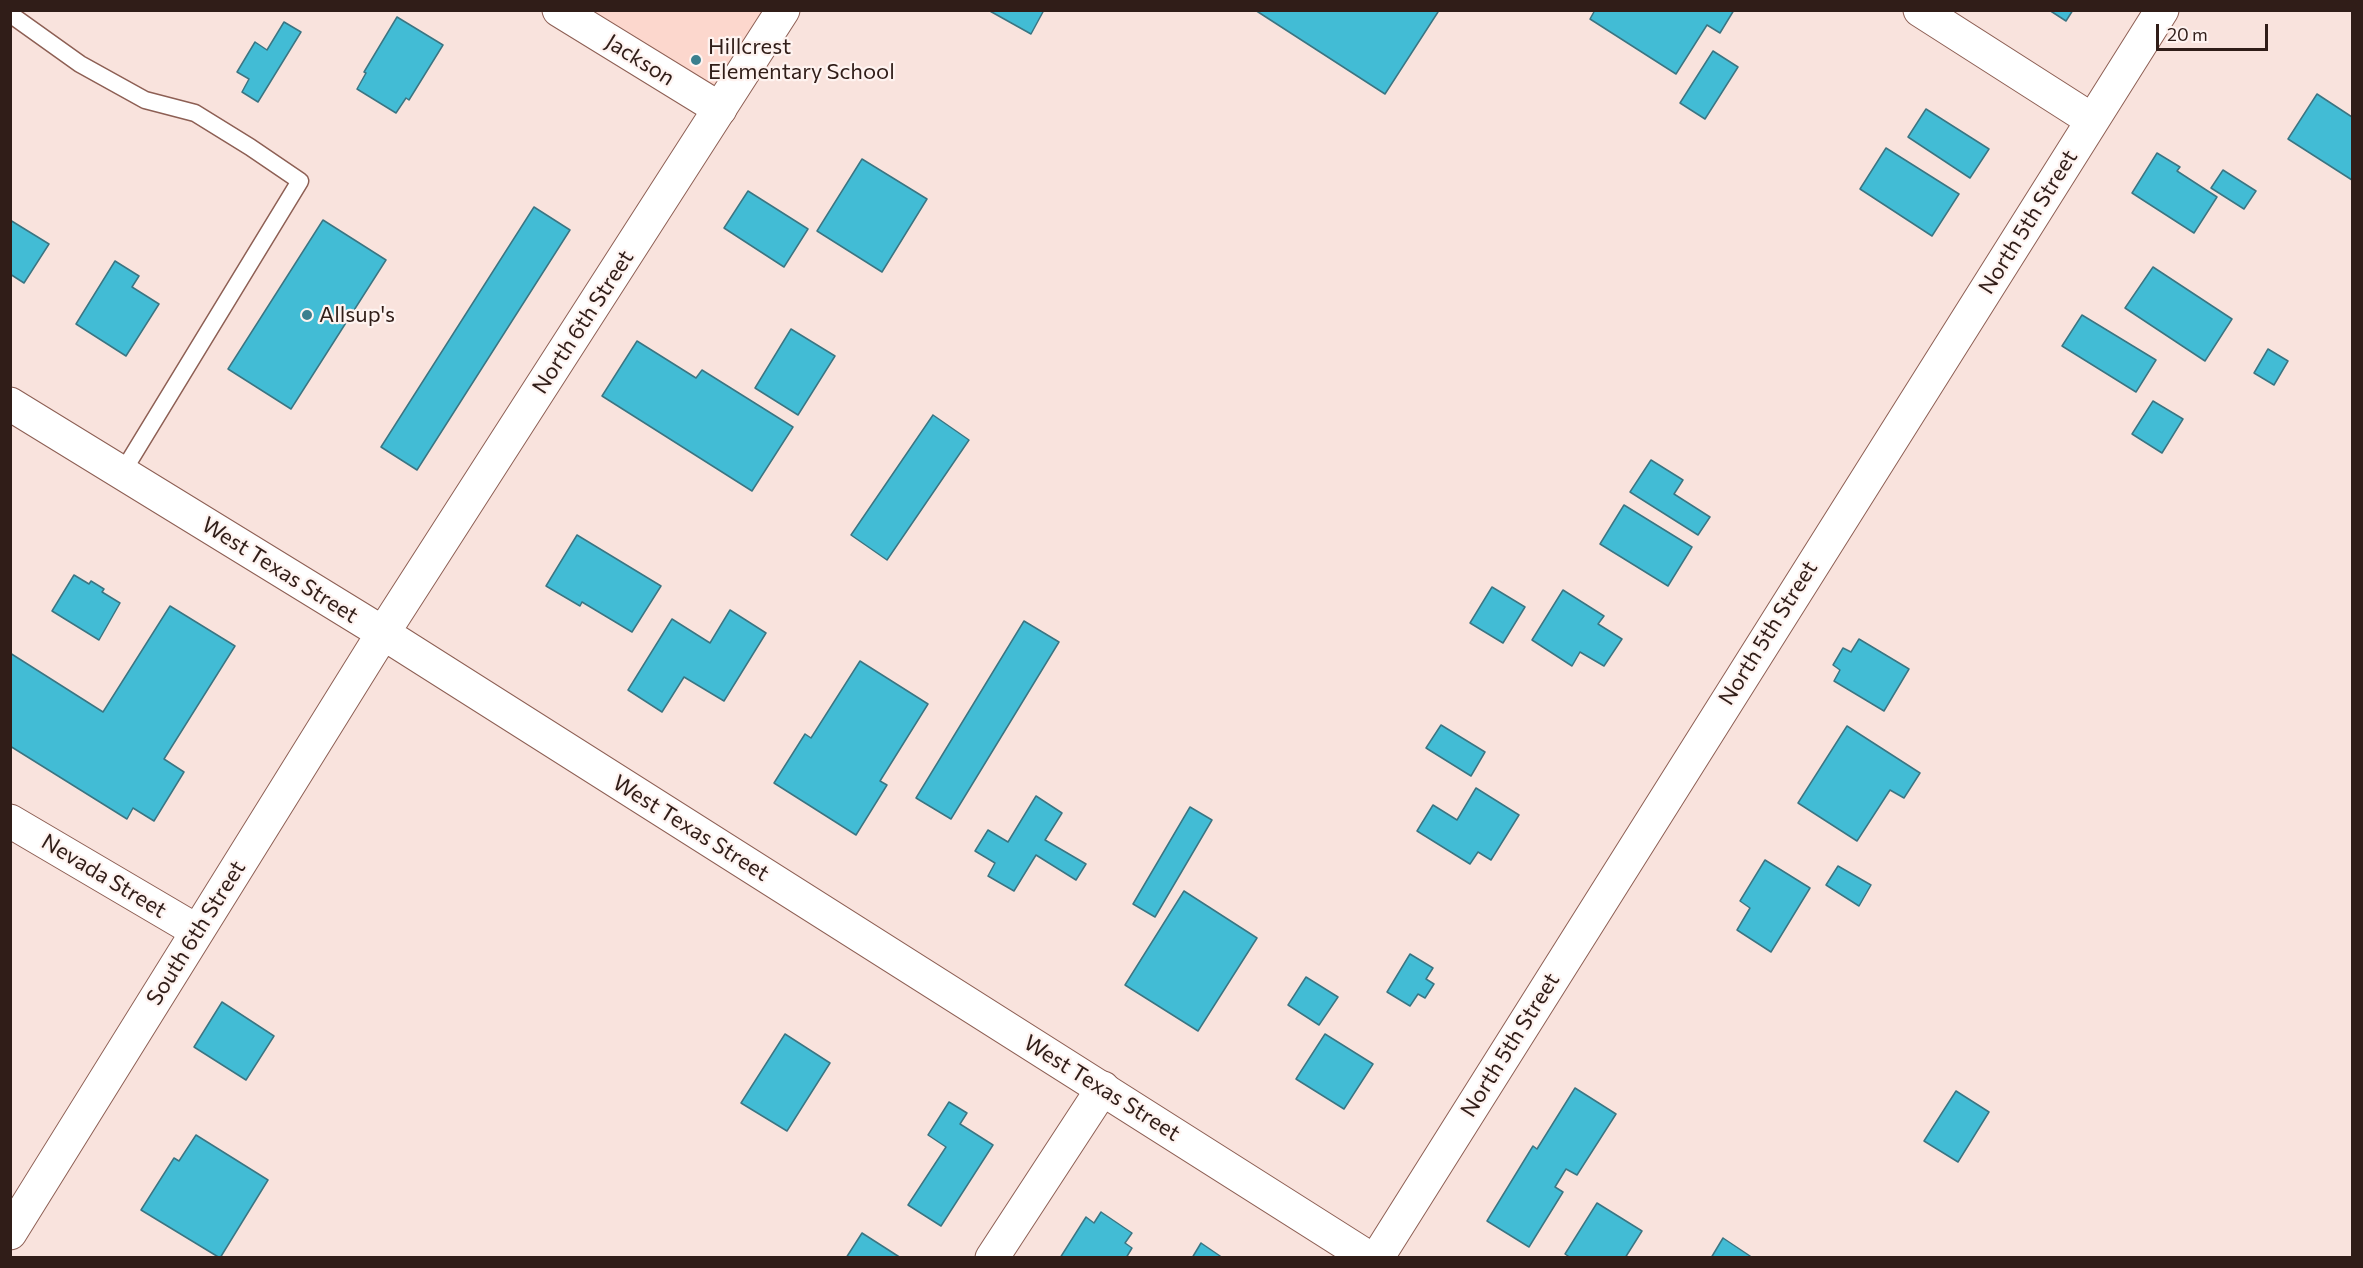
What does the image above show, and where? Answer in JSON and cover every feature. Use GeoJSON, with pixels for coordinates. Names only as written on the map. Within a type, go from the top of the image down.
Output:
{"type":"FeatureCollection","features":[{"type":"Feature","properties":{"kind":"street","name":"Jackson"},"geometry":{"type":"LineString","coordinates":[[559,10],[720,110]]}},
{"type":"Feature","properties":{"kind":"street","name":"North 6th Street"},"geometry":{"type":"LineString","coordinates":[[383,633],[783,10]]}},
{"type":"Feature","properties":{"kind":"street"},"geometry":{"type":"LineString","coordinates":[[1920,10],[2092,120]]}},
{"type":"Feature","properties":{"kind":"street","name":"North 5th Street"},"geometry":{"type":"LineString","coordinates":[[1377,1257],[2162,10]]}},
{"type":"Feature","properties":{"kind":"street","name":"West Texas Street"},"geometry":{"type":"LineString","coordinates":[[10,405],[383,633],[1368,1257]]}},
{"type":"Feature","properties":{"kind":"street","name":"South 6th Street"},"geometry":{"type":"LineString","coordinates":[[10,1233],[383,633]]}},
{"type":"Feature","properties":{"kind":"street","name":"Nevada Street"},"geometry":{"type":"LineString","coordinates":[[10,821],[197,931]]}},
{"type":"Feature","properties":{"kind":"street"},"geometry":{"type":"LineString","coordinates":[[992,1257],[1103,1088]]}},
{"type":"Feature","properties":{"kind":"lane"},"geometry":{"type":"LineString","coordinates":[[10,14],[81,64],[144,100],[195,113],[300,181],[123,473]]}},
{"type":"Feature","properties":{"kind":"shaded area","name":"Hillcrest Elementary School"},"geometry":{"type":"Polygon","coordinates":[[[559,11],[783,11],[720,109],[559,11]]]}},
{"type":"Feature","properties":{"kind":"building"},"geometry":{"type":"Polygon","coordinates":[[[988,10],[1044,10],[1031,34],[988,10]]]}},
{"type":"Feature","properties":{"kind":"building"},"geometry":{"type":"Polygon","coordinates":[[[1255,10],[1436,10],[1438,12],[1385,94],[1255,10]]]}},
{"type":"Feature","properties":{"kind":"building"},"geometry":{"type":"Polygon","coordinates":[[[1595,10],[1734,10],[1720,33],[1707,25],[1676,74],[1590,19],[1595,10]]]}},
{"type":"Feature","properties":{"kind":"building"},"geometry":{"type":"Polygon","coordinates":[[[2049,10],[2073,10],[2066,21],[2049,10]]]}},
{"type":"Feature","properties":{"kind":"building"},"geometry":{"type":"Polygon","coordinates":[[[397,17],[443,45],[409,100],[406,98],[396,113],[357,89],[366,73],[364,72],[397,17]]]}},
{"type":"Feature","properties":{"kind":"building"},"geometry":{"type":"Polygon","coordinates":[[[284,22],[301,32],[258,102],[242,92],[249,79],[237,72],[255,42],[267,50],[284,22]]]}},
{"type":"Feature","properties":{"kind":"building"},"geometry":{"type":"Polygon","coordinates":[[[1713,51],[1738,67],[1705,119],[1680,103],[1713,51]]]}},
{"type":"Feature","properties":{"kind":"building"},"geometry":{"type":"Polygon","coordinates":[[[2317,94],[2352,117],[2352,180],[2288,139],[2317,94]]]}},
{"type":"Feature","properties":{"kind":"building"},"geometry":{"type":"Polygon","coordinates":[[[1926,109],[1989,149],[1970,178],[1908,137],[1926,109]]]}},
{"type":"Feature","properties":{"kind":"building"},"geometry":{"type":"Polygon","coordinates":[[[1886,148],[1959,194],[1932,236],[1860,189],[1886,148]]]}},
{"type":"Feature","properties":{"kind":"building"},"geometry":{"type":"Polygon","coordinates":[[[2157,153],[2180,167],[2177,171],[2217,197],[2194,233],[2132,193],[2157,153]]]}},
{"type":"Feature","properties":{"kind":"building"},"geometry":{"type":"Polygon","coordinates":[[[862,159],[927,199],[882,272],[817,231],[862,159]]]}},
{"type":"Feature","properties":{"kind":"building"},"geometry":{"type":"Polygon","coordinates":[[[2223,170],[2256,191],[2244,209],[2211,188],[2223,170]]]}},
{"type":"Feature","properties":{"kind":"building"},"geometry":{"type":"Polygon","coordinates":[[[748,191],[808,229],[784,267],[724,228],[748,191]]]}},
{"type":"Feature","properties":{"kind":"building"},"geometry":{"type":"Polygon","coordinates":[[[534,207],[570,230],[417,470],[381,447],[534,207]]]}},
{"type":"Feature","properties":{"kind":"building"},"geometry":{"type":"Polygon","coordinates":[[[10,220],[49,244],[24,283],[10,274],[10,220]]]}},
{"type":"Feature","properties":{"kind":"building","name":"Allsup's"},"geometry":{"type":"Polygon","coordinates":[[[323,220],[386,260],[291,409],[228,369],[323,220]]]}},
{"type":"Feature","properties":{"kind":"building"},"geometry":{"type":"Polygon","coordinates":[[[115,261],[139,276],[132,287],[159,304],[126,356],[76,324],[115,261]]]}},
{"type":"Feature","properties":{"kind":"building"},"geometry":{"type":"Polygon","coordinates":[[[2153,267],[2232,319],[2205,361],[2125,308],[2153,267]]]}},
{"type":"Feature","properties":{"kind":"building"},"geometry":{"type":"Polygon","coordinates":[[[2082,315],[2156,360],[2136,392],[2062,346],[2082,315]]]}},
{"type":"Feature","properties":{"kind":"building"},"geometry":{"type":"Polygon","coordinates":[[[791,329],[835,356],[798,415],[755,388],[791,329]]]}},
{"type":"Feature","properties":{"kind":"building"},"geometry":{"type":"Polygon","coordinates":[[[637,341],[696,378],[702,370],[793,427],[752,491],[602,396],[637,341]]]}},
{"type":"Feature","properties":{"kind":"building"},"geometry":{"type":"Polygon","coordinates":[[[2268,349],[2288,361],[2274,385],[2254,373],[2268,349]]]}},
{"type":"Feature","properties":{"kind":"building"},"geometry":{"type":"Polygon","coordinates":[[[2153,401],[2183,419],[2162,453],[2132,434],[2153,401]]]}},
{"type":"Feature","properties":{"kind":"building"},"geometry":{"type":"Polygon","coordinates":[[[933,415],[969,440],[887,560],[851,535],[933,415]]]}},
{"type":"Feature","properties":{"kind":"building"},"geometry":{"type":"Polygon","coordinates":[[[1651,460],[1683,480],[1674,494],[1710,517],[1698,535],[1630,492],[1651,460]]]}},
{"type":"Feature","properties":{"kind":"building"},"geometry":{"type":"Polygon","coordinates":[[[1624,505],[1692,547],[1668,586],[1600,544],[1624,505]]]}},
{"type":"Feature","properties":{"kind":"building"},"geometry":{"type":"Polygon","coordinates":[[[577,535],[661,586],[632,632],[582,602],[580,606],[546,586],[577,535]]]}},
{"type":"Feature","properties":{"kind":"building"},"geometry":{"type":"Polygon","coordinates":[[[74,575],[89,584],[91,581],[104,589],[102,592],[120,603],[99,640],[52,611],[74,575]]]}},
{"type":"Feature","properties":{"kind":"building"},"geometry":{"type":"Polygon","coordinates":[[[1492,587],[1525,607],[1503,643],[1470,623],[1492,587]]]}},
{"type":"Feature","properties":{"kind":"building"},"geometry":{"type":"Polygon","coordinates":[[[1563,590],[1604,616],[1598,624],[1622,639],[1604,666],[1580,652],[1572,666],[1532,640],[1563,590]]]}},
{"type":"Feature","properties":{"kind":"building"},"geometry":{"type":"Polygon","coordinates":[[[170,606],[235,646],[164,759],[184,772],[154,821],[133,808],[127,819],[10,746],[10,653],[103,712],[170,606]]]}},
{"type":"Feature","properties":{"kind":"building"},"geometry":{"type":"Polygon","coordinates":[[[730,610],[766,633],[724,701],[684,677],[662,712],[628,690],[672,619],[710,643],[730,610]]]}},
{"type":"Feature","properties":{"kind":"building"},"geometry":{"type":"Polygon","coordinates":[[[1024,621],[1059,642],[951,819],[916,798],[1024,621]]]}},
{"type":"Feature","properties":{"kind":"building"},"geometry":{"type":"Polygon","coordinates":[[[1859,639],[1909,669],[1884,711],[1834,681],[1840,670],[1833,665],[1843,648],[1851,652],[1859,639]]]}},
{"type":"Feature","properties":{"kind":"building"},"geometry":{"type":"Polygon","coordinates":[[[860,661],[928,704],[880,781],[887,785],[856,835],[774,783],[805,734],[811,738],[860,661]]]}},
{"type":"Feature","properties":{"kind":"building"},"geometry":{"type":"Polygon","coordinates":[[[1441,725],[1485,752],[1471,776],[1426,748],[1441,725]]]}},
{"type":"Feature","properties":{"kind":"building"},"geometry":{"type":"Polygon","coordinates":[[[1847,726],[1920,773],[1904,798],[1890,790],[1857,841],[1798,803],[1847,726]]]}},
{"type":"Feature","properties":{"kind":"building"},"geometry":{"type":"Polygon","coordinates":[[[1476,788],[1519,815],[1491,860],[1478,852],[1470,864],[1417,831],[1433,805],[1457,820],[1476,788]]]}},
{"type":"Feature","properties":{"kind":"building"},"geometry":{"type":"Polygon","coordinates":[[[1036,796],[1062,813],[1045,840],[1086,864],[1076,880],[1036,855],[1014,891],[988,876],[995,863],[975,851],[988,830],[1008,842],[1036,796]]]}},
{"type":"Feature","properties":{"kind":"building"},"geometry":{"type":"Polygon","coordinates":[[[1190,807],[1212,820],[1155,917],[1133,904],[1190,807]]]}},
{"type":"Feature","properties":{"kind":"building"},"geometry":{"type":"Polygon","coordinates":[[[1765,860],[1810,888],[1771,952],[1737,930],[1750,908],[1740,901],[1765,860]]]}},
{"type":"Feature","properties":{"kind":"building"},"geometry":{"type":"Polygon","coordinates":[[[1838,866],[1871,885],[1859,906],[1826,885],[1838,866]]]}},
{"type":"Feature","properties":{"kind":"building"},"geometry":{"type":"Polygon","coordinates":[[[1184,891],[1257,938],[1198,1031],[1125,985],[1184,891]]]}},
{"type":"Feature","properties":{"kind":"building"},"geometry":{"type":"Polygon","coordinates":[[[1410,954],[1433,968],[1426,979],[1434,984],[1425,998],[1418,994],[1410,1006],[1387,992],[1410,954]]]}},
{"type":"Feature","properties":{"kind":"building"},"geometry":{"type":"Polygon","coordinates":[[[1306,977],[1338,997],[1319,1025],[1288,1005],[1306,977]]]}},
{"type":"Feature","properties":{"kind":"building"},"geometry":{"type":"Polygon","coordinates":[[[222,1002],[274,1036],[246,1080],[194,1047],[222,1002]]]}},
{"type":"Feature","properties":{"kind":"building"},"geometry":{"type":"Polygon","coordinates":[[[785,1034],[830,1063],[787,1131],[741,1103],[785,1034]]]}},
{"type":"Feature","properties":{"kind":"building"},"geometry":{"type":"Polygon","coordinates":[[[1325,1034],[1373,1064],[1344,1109],[1296,1079],[1325,1034]]]}},
{"type":"Feature","properties":{"kind":"building"},"geometry":{"type":"Polygon","coordinates":[[[1575,1088],[1616,1114],[1577,1175],[1566,1169],[1555,1187],[1563,1192],[1529,1247],[1487,1221],[1533,1146],[1537,1149],[1575,1088]]]}},
{"type":"Feature","properties":{"kind":"building"},"geometry":{"type":"Polygon","coordinates":[[[1956,1091],[1989,1112],[1958,1162],[1924,1141],[1956,1091]]]}},
{"type":"Feature","properties":{"kind":"building"},"geometry":{"type":"Polygon","coordinates":[[[949,1102],[967,1113],[960,1124],[993,1145],[941,1226],[908,1205],[946,1147],[928,1135],[949,1102]]]}},
{"type":"Feature","properties":{"kind":"building"},"geometry":{"type":"Polygon","coordinates":[[[196,1135],[268,1180],[220,1258],[141,1210],[174,1158],[179,1161],[196,1135]]]}},
{"type":"Feature","properties":{"kind":"building"},"geometry":{"type":"Polygon","coordinates":[[[1597,1203],[1642,1231],[1625,1258],[1571,1258],[1565,1254],[1597,1203]]]}},
{"type":"Feature","properties":{"kind":"building"},"geometry":{"type":"Polygon","coordinates":[[[1101,1212],[1132,1233],[1125,1243],[1132,1248],[1126,1258],[1060,1258],[1086,1217],[1094,1223],[1101,1212]]]}},
{"type":"Feature","properties":{"kind":"building"},"geometry":{"type":"Polygon","coordinates":[[[862,1233],[901,1258],[846,1258],[862,1233]]]}},
{"type":"Feature","properties":{"kind":"building"},"geometry":{"type":"Polygon","coordinates":[[[1723,1238],[1753,1258],[1711,1258],[1723,1238]]]}},
{"type":"Feature","properties":{"kind":"building"},"geometry":{"type":"Polygon","coordinates":[[[1201,1243],[1223,1258],[1192,1258],[1201,1243]]]}},
{"type":"Feature","properties":{"kind":"place","name":"Hillcrest Elementary School"},"geometry":{"type":"Point","coordinates":[696,60]}},
{"type":"Feature","properties":{"kind":"place","name":"Allsup's"},"geometry":{"type":"Point","coordinates":[307,315]}}]}
